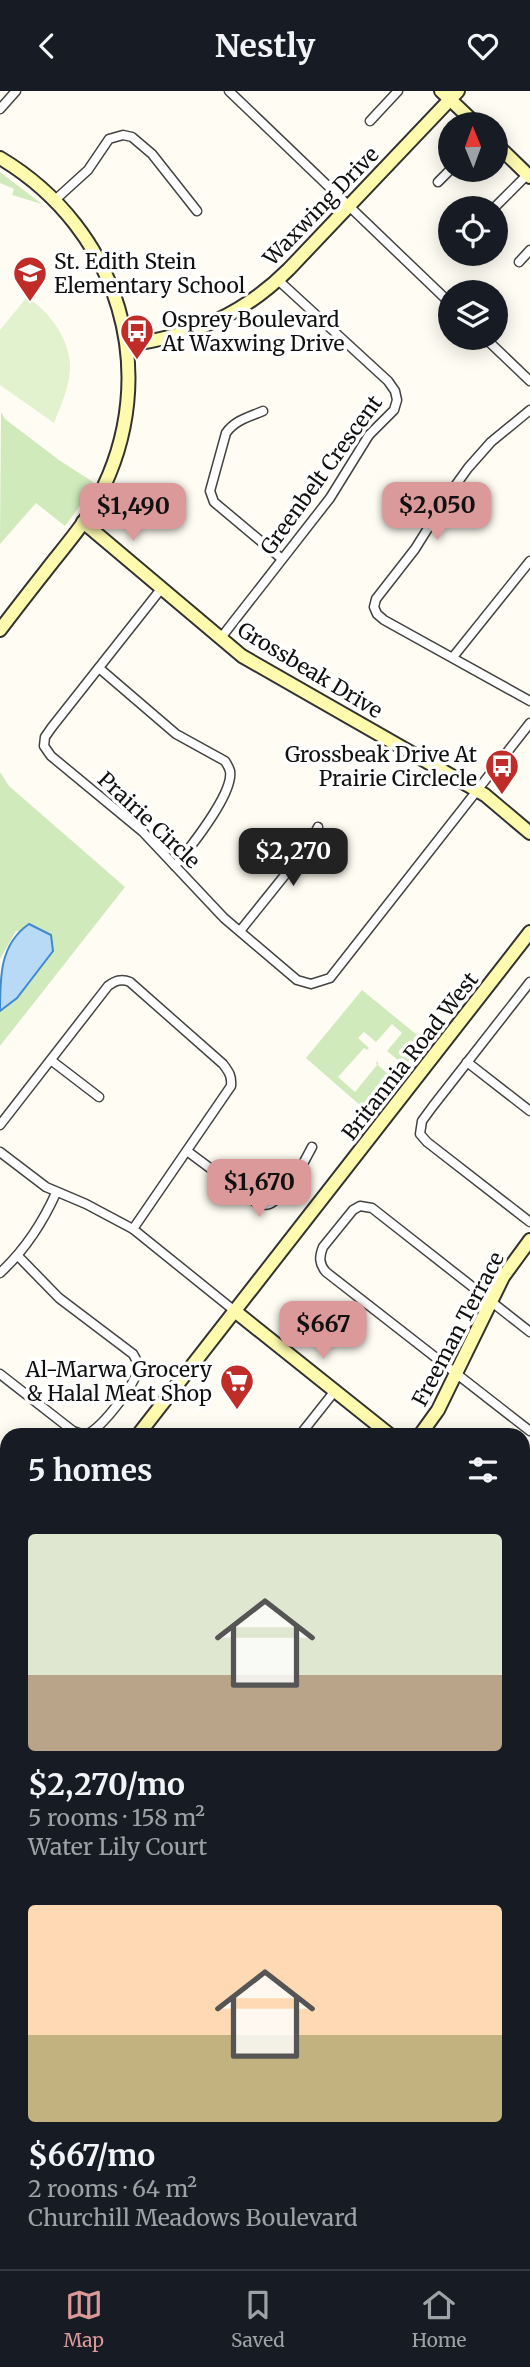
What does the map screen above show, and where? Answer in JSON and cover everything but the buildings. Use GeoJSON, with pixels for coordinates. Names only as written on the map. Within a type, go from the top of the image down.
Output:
{"type":"FeatureCollection","features":[{"type":"Feature","properties":{"kind":"street"},"geometry":{"type":"LineString","coordinates":[[0,109],[16,91]]}},
{"type":"Feature","properties":{"kind":"street"},"geometry":{"type":"LineString","coordinates":[[229,91],[438,291]]}},
{"type":"Feature","properties":{"kind":"street"},"geometry":{"type":"LineString","coordinates":[[370,121],[398,91]]}},
{"type":"Feature","properties":{"kind":"street"},"geometry":{"type":"LineString","coordinates":[[449,94],[465,112]]}},
{"type":"Feature","properties":{"kind":"street","name":"Waxwing Drive"},"geometry":{"type":"LineString","coordinates":[[127,345],[173,337],[216,321],[252,301],[278,280],[349,206],[449,94]]}},
{"type":"Feature","properties":{"kind":"street"},"geometry":{"type":"LineString","coordinates":[[55,199],[88,170],[110,139],[124,135],[132,137],[152,154],[197,211]]}},
{"type":"Feature","properties":{"kind":"street"},"geometry":{"type":"LineString","coordinates":[[507,196],[529,176],[508,156]]}},
{"type":"Feature","properties":{"kind":"street"},"geometry":{"type":"LineString","coordinates":[[0,158],[24,173],[55,199],[81,230],[104,269],[119,307],[127,345],[129,385],[122,434],[108,478],[83,522],[0,630]]}},
{"type":"Feature","properties":{"kind":"street"},"geometry":{"type":"LineString","coordinates":[[519,262],[530,250]]}},
{"type":"Feature","properties":{"kind":"street","name":"Greenbelt Crescent"},"geometry":{"type":"LineString","coordinates":[[220,639],[330,498],[369,435],[394,409],[397,400],[388,381],[278,280]]}},
{"type":"Feature","properties":{"kind":"street"},"geometry":{"type":"LineString","coordinates":[[498,350],[530,381]]}},
{"type":"Feature","properties":{"kind":"street"},"geometry":{"type":"LineString","coordinates":[[530,410],[491,442],[463,474],[415,549],[376,599],[374,607],[384,620],[530,701]]}},
{"type":"Feature","properties":{"kind":"street"},"geometry":{"type":"LineString","coordinates":[[263,411],[231,425],[226,433],[210,491],[214,502],[282,559]]}},
{"type":"Feature","properties":{"kind":"street","name":"Grossbeak Drive"},"geometry":{"type":"LineString","coordinates":[[83,522],[220,639],[249,660],[493,800],[530,832]]}},
{"type":"Feature","properties":{"kind":"street"},"geometry":{"type":"LineString","coordinates":[[453,657],[530,561]]}},
{"type":"Feature","properties":{"kind":"street","name":"Prairie Circle"},"geometry":{"type":"LineString","coordinates":[[161,589],[52,727],[45,737],[44,746],[51,755],[142,832],[224,918],[297,980],[311,984],[330,978],[530,723]]}},
{"type":"Feature","properties":{"kind":"street"},"geometry":{"type":"LineString","coordinates":[[99,669],[176,734],[225,761],[230,769],[230,778],[211,819],[175,866]]}},
{"type":"Feature","properties":{"kind":"street"},"geometry":{"type":"LineString","coordinates":[[240,931],[309,845],[317,827]]}},
{"type":"Feature","properties":{"kind":"street","name":"Britannia Road West"},"geometry":{"type":"LineString","coordinates":[[144,1428],[530,932]]}},
{"type":"Feature","properties":{"kind":"street"},"geometry":{"type":"LineString","coordinates":[[0,1125],[108,986],[125,979],[131,982],[229,1072],[231,1086],[133,1229]]}},
{"type":"Feature","properties":{"kind":"street"},"geometry":{"type":"LineString","coordinates":[[530,982],[422,1121],[420,1134],[530,1222]]}},
{"type":"Feature","properties":{"kind":"street"},"geometry":{"type":"LineString","coordinates":[[52,1061],[99,1097]]}},
{"type":"Feature","properties":{"kind":"street"},"geometry":{"type":"LineString","coordinates":[[467,1062],[530,1110]]}},
{"type":"Feature","properties":{"kind":"street"},"geometry":{"type":"LineString","coordinates":[[187,1151],[257,1203],[264,1205],[272,1203],[302,1167],[312,1147]]}},
{"type":"Feature","properties":{"kind":"street"},"geometry":{"type":"LineString","coordinates":[[0,1152],[56,1193],[86,1203],[133,1229],[381,1428]]}},
{"type":"Feature","properties":{"kind":"street"},"geometry":{"type":"LineString","coordinates":[[0,1273],[18,1257],[45,1216],[56,1193]]}},
{"type":"Feature","properties":{"kind":"street"},"geometry":{"type":"LineString","coordinates":[[526,1428],[326,1272],[320,1260],[323,1247],[353,1210],[366,1206],[372,1208],[530,1332]]}},
{"type":"Feature","properties":{"kind":"street","name":"Freeman Terrace"},"geometry":{"type":"LineString","coordinates":[[425,1428],[438,1410],[503,1277],[530,1240]]}},
{"type":"Feature","properties":{"kind":"street"},"geometry":{"type":"LineString","coordinates":[[18,1257],[59,1298],[133,1354],[139,1365],[134,1383],[96,1428]]}},
{"type":"Feature","properties":{"kind":"street"},"geometry":{"type":"LineString","coordinates":[[0,1374],[69,1428]]}},
{"type":"Feature","properties":{"kind":"street"},"geometry":{"type":"LineString","coordinates":[[306,1428],[334,1392]]}},
{"type":"Feature","properties":{"kind":"green space"},"geometry":{"type":"Polygon","coordinates":[[[0,172],[42,204],[12,195],[14,189],[0,183],[0,172]]]}},
{"type":"Feature","properties":{"kind":"green space"},"geometry":{"type":"Polygon","coordinates":[[[27,297],[43,310],[66,344],[70,364],[69,379],[54,423],[0,385],[0,330],[27,297]]]}},
{"type":"Feature","properties":{"kind":"green space"},"geometry":{"type":"Polygon","coordinates":[[[1,412],[5,419],[93,482],[65,526],[36,503],[0,544],[1,412]]]}},
{"type":"Feature","properties":{"kind":"green space"},"geometry":{"type":"Polygon","coordinates":[[[0,772],[9,786],[125,887],[0,1046],[0,1011],[17,998],[52,952],[51,936],[16,931],[0,959],[0,772]]]}},
{"type":"Feature","properties":{"kind":"green space"},"geometry":{"type":"Polygon","coordinates":[[[362,990],[417,1035],[422,1036],[425,1032],[429,1035],[405,1066],[387,1051],[402,1033],[392,1024],[376,1042],[364,1032],[358,1038],[369,1048],[364,1048],[338,1077],[355,1092],[378,1061],[378,1065],[387,1073],[393,1067],[399,1072],[375,1104],[364,1112],[359,1110],[362,1107],[306,1058],[362,990]]]}},
{"type":"Feature","properties":{"kind":"water"},"geometry":{"type":"Polygon","coordinates":[[[29,924],[51,935],[53,951],[17,998],[0,1011],[0,985],[7,951],[19,932],[29,924]]]}},
{"type":"Feature","properties":{"kind":"place","name":"St. Edith Stein Elementary School"},"geometry":{"type":"Point","coordinates":[30,303]}},
{"type":"Feature","properties":{"kind":"place","name":"Osprey Boulevard At Waxwing Drive"},"geometry":{"type":"Point","coordinates":[137,361]}},
{"type":"Feature","properties":{"kind":"place","name":"Grossbeak Drive At Prairie Circlecle"},"geometry":{"type":"Point","coordinates":[502,796]}},
{"type":"Feature","properties":{"kind":"place","name":"Al-Marwa Grocery & Halal Meat Shop"},"geometry":{"type":"Point","coordinates":[237,1411]}}]}
